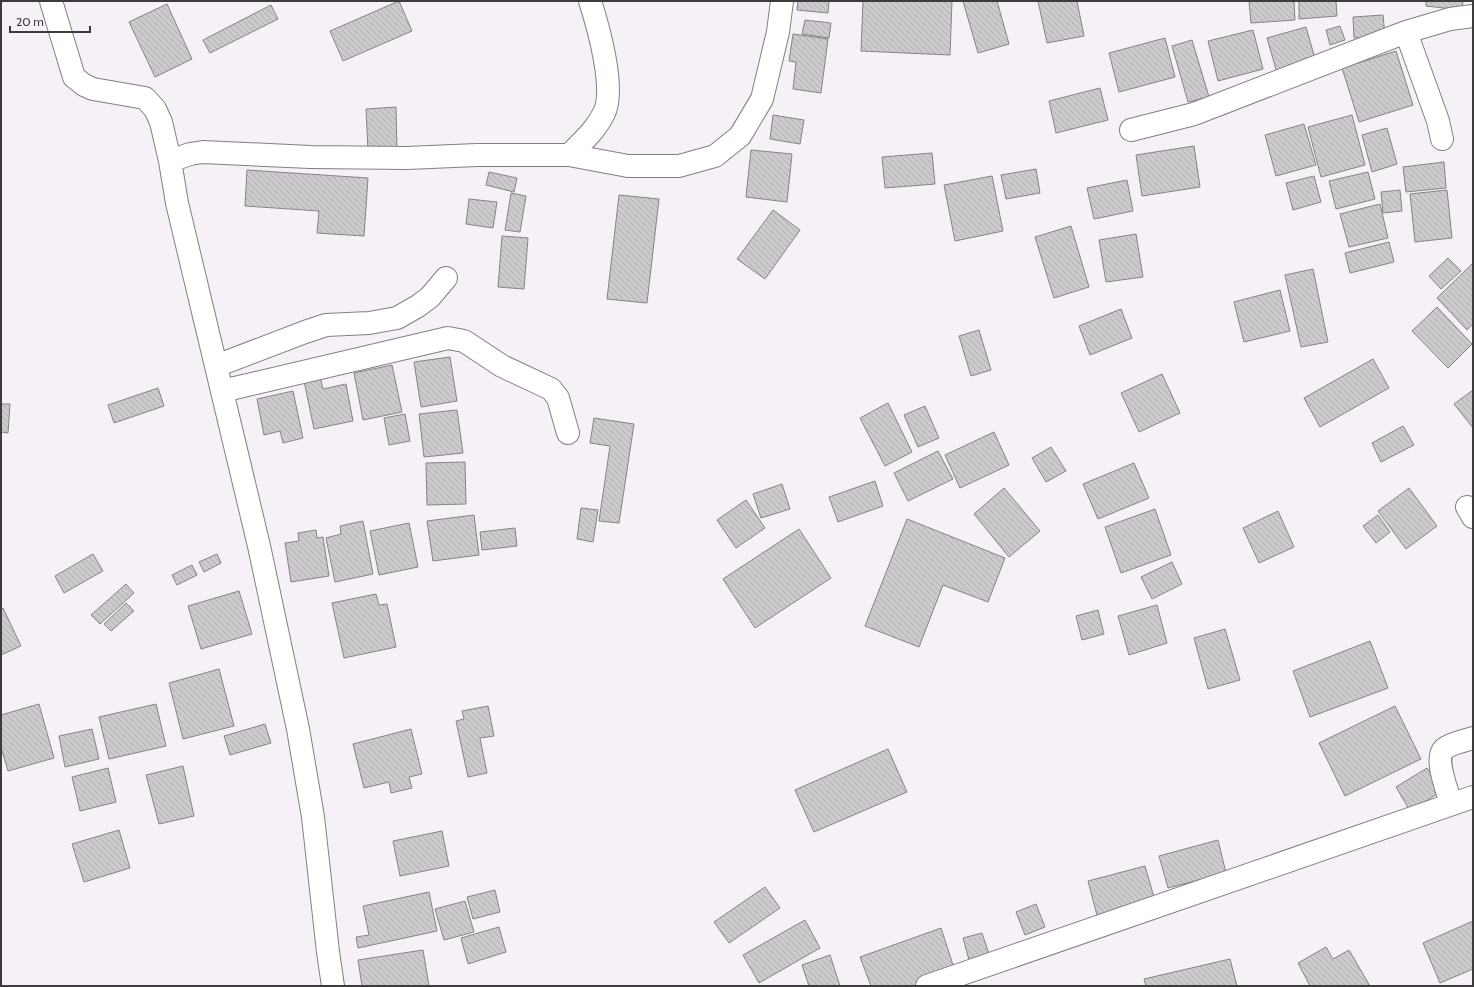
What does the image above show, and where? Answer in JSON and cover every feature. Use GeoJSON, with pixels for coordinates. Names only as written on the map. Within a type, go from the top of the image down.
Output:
{"type":"FeatureCollection","features":[{"type":"Feature","properties":{"kind":"street"},"geometry":{"type":"LineString","coordinates":[[51,1],[74,76],[84,85],[93,89],[145,98],[155,109],[161,122],[170,161],[177,203],[259,546],[298,729],[313,817],[333,986]]}},
{"type":"Feature","properties":{"kind":"street"},"geometry":{"type":"LineString","coordinates":[[569,156],[594,130],[605,111],[608,91],[604,50],[590,1]]}},
{"type":"Feature","properties":{"kind":"street"},"geometry":{"type":"LineString","coordinates":[[170,161],[190,154],[204,152],[407,158],[477,155],[569,156],[628,166],[679,166],[715,156],[740,136],[762,99],[778,32],[782,1]]}},
{"type":"Feature","properties":{"kind":"street"},"geometry":{"type":"LineString","coordinates":[[1131,130],[1194,114],[1406,32],[1450,19],[1473,16]]}},
{"type":"Feature","properties":{"kind":"street"},"geometry":{"type":"LineString","coordinates":[[1406,32],[1438,121],[1442,139]]}},
{"type":"Feature","properties":{"kind":"street"},"geometry":{"type":"LineString","coordinates":[[216,366],[326,325],[369,323],[397,318],[430,297],[446,278]]}},
{"type":"Feature","properties":{"kind":"street"},"geometry":{"type":"LineString","coordinates":[[222,391],[448,338],[464,341],[502,366],[551,389],[558,398],[568,433]]}},
{"type":"Feature","properties":{"kind":"street"},"geometry":{"type":"LineString","coordinates":[[1451,804],[1440,766],[1440,756],[1442,750],[1448,746],[1473,738]]}},
{"type":"Feature","properties":{"kind":"street"},"geometry":{"type":"LineString","coordinates":[[927,986],[1473,796]]}},
{"type":"Feature","properties":{"kind":"building"},"geometry":{"type":"Polygon","coordinates":[[[399,1],[412,31],[343,61],[330,31],[399,1]]]}},
{"type":"Feature","properties":{"kind":"building"},"geometry":{"type":"Polygon","coordinates":[[[798,1],[829,1],[828,13],[797,10],[798,1]]]}},
{"type":"Feature","properties":{"kind":"building"},"geometry":{"type":"Polygon","coordinates":[[[863,1],[952,1],[950,55],[861,51],[863,1]]]}},
{"type":"Feature","properties":{"kind":"building"},"geometry":{"type":"Polygon","coordinates":[[[963,1],[997,1],[1009,44],[978,53],[963,1]]]}},
{"type":"Feature","properties":{"kind":"building"},"geometry":{"type":"Polygon","coordinates":[[[1038,1],[1077,1],[1084,36],[1047,43],[1038,1]]]}},
{"type":"Feature","properties":{"kind":"building"},"geometry":{"type":"Polygon","coordinates":[[[1249,1],[1294,1],[1295,20],[1251,23],[1249,1]]]}},
{"type":"Feature","properties":{"kind":"building"},"geometry":{"type":"Polygon","coordinates":[[[1299,1],[1336,1],[1337,16],[1299,19],[1299,1]]]}},
{"type":"Feature","properties":{"kind":"building"},"geometry":{"type":"Polygon","coordinates":[[[1426,1],[1463,1],[1462,10],[1426,6],[1426,1]]]}},
{"type":"Feature","properties":{"kind":"building"},"geometry":{"type":"Polygon","coordinates":[[[167,4],[192,59],[155,77],[129,22],[167,4]]]}},
{"type":"Feature","properties":{"kind":"building"},"geometry":{"type":"Polygon","coordinates":[[[271,5],[278,19],[210,53],[203,40],[271,5]]]}},
{"type":"Feature","properties":{"kind":"building"},"geometry":{"type":"Polygon","coordinates":[[[1383,15],[1385,36],[1354,38],[1353,17],[1383,15]]]}},
{"type":"Feature","properties":{"kind":"building"},"geometry":{"type":"Polygon","coordinates":[[[805,20],[831,23],[829,38],[802,34],[805,20]]]}},
{"type":"Feature","properties":{"kind":"building"},"geometry":{"type":"Polygon","coordinates":[[[1340,26],[1345,40],[1330,45],[1326,30],[1340,26]]]}},
{"type":"Feature","properties":{"kind":"building"},"geometry":{"type":"Polygon","coordinates":[[[1306,27],[1316,62],[1277,73],[1267,38],[1306,27]]]}},
{"type":"Feature","properties":{"kind":"building"},"geometry":{"type":"Polygon","coordinates":[[[1253,30],[1263,69],[1218,81],[1208,41],[1253,30]]]}},
{"type":"Feature","properties":{"kind":"building"},"geometry":{"type":"Polygon","coordinates":[[[793,34],[828,39],[821,93],[793,89],[796,62],[789,61],[793,34]]]}},
{"type":"Feature","properties":{"kind":"building"},"geometry":{"type":"Polygon","coordinates":[[[1165,38],[1175,77],[1119,92],[1109,53],[1165,38]]]}},
{"type":"Feature","properties":{"kind":"building"},"geometry":{"type":"Polygon","coordinates":[[[1192,40],[1209,97],[1188,102],[1172,46],[1192,40]]]}},
{"type":"Feature","properties":{"kind":"building"},"geometry":{"type":"Polygon","coordinates":[[[1396,51],[1413,105],[1359,122],[1342,68],[1396,51]]]}},
{"type":"Feature","properties":{"kind":"building"},"geometry":{"type":"Polygon","coordinates":[[[1100,88],[1108,120],[1056,133],[1049,101],[1100,88]]]}},
{"type":"Feature","properties":{"kind":"building"},"geometry":{"type":"Polygon","coordinates":[[[396,107],[397,151],[368,152],[366,109],[396,107]]]}},
{"type":"Feature","properties":{"kind":"building"},"geometry":{"type":"Polygon","coordinates":[[[773,115],[804,120],[800,144],[770,139],[773,115]]]}},
{"type":"Feature","properties":{"kind":"building"},"geometry":{"type":"Polygon","coordinates":[[[1352,115],[1365,165],[1321,177],[1308,127],[1352,115]]]}},
{"type":"Feature","properties":{"kind":"building"},"geometry":{"type":"Polygon","coordinates":[[[1304,124],[1316,165],[1276,176],[1265,135],[1304,124]]]}},
{"type":"Feature","properties":{"kind":"building"},"geometry":{"type":"Polygon","coordinates":[[[1387,128],[1397,164],[1372,172],[1362,135],[1387,128]]]}},
{"type":"Feature","properties":{"kind":"building"},"geometry":{"type":"Polygon","coordinates":[[[1194,146],[1200,187],[1142,196],[1136,155],[1194,146]]]}},
{"type":"Feature","properties":{"kind":"building"},"geometry":{"type":"Polygon","coordinates":[[[751,150],[792,154],[787,202],[746,197],[751,150]]]}},
{"type":"Feature","properties":{"kind":"building"},"geometry":{"type":"Polygon","coordinates":[[[932,153],[935,184],[885,188],[882,157],[932,153]]]}},
{"type":"Feature","properties":{"kind":"building"},"geometry":{"type":"Polygon","coordinates":[[[1444,162],[1446,188],[1406,192],[1403,167],[1444,162]]]}},
{"type":"Feature","properties":{"kind":"building"},"geometry":{"type":"Polygon","coordinates":[[[1036,169],[1040,193],[1006,199],[1001,175],[1036,169]]]}},
{"type":"Feature","properties":{"kind":"building"},"geometry":{"type":"Polygon","coordinates":[[[247,170],[368,178],[364,236],[317,233],[319,211],[245,206],[247,170]]]}},
{"type":"Feature","properties":{"kind":"building"},"geometry":{"type":"Polygon","coordinates":[[[489,172],[517,178],[514,192],[486,185],[489,172]]]}},
{"type":"Feature","properties":{"kind":"building"},"geometry":{"type":"Polygon","coordinates":[[[1368,172],[1375,199],[1336,209],[1329,181],[1368,172]]]}},
{"type":"Feature","properties":{"kind":"building"},"geometry":{"type":"Polygon","coordinates":[[[992,176],[1003,231],[955,241],[944,185],[992,176]]]}},
{"type":"Feature","properties":{"kind":"building"},"geometry":{"type":"Polygon","coordinates":[[[1314,176],[1321,202],[1293,210],[1286,183],[1314,176]]]}},
{"type":"Feature","properties":{"kind":"building"},"geometry":{"type":"Polygon","coordinates":[[[1127,180],[1133,211],[1094,219],[1087,188],[1127,180]]]}},
{"type":"Feature","properties":{"kind":"building"},"geometry":{"type":"Polygon","coordinates":[[[1400,190],[1402,211],[1383,213],[1381,192],[1400,190]]]}},
{"type":"Feature","properties":{"kind":"building"},"geometry":{"type":"Polygon","coordinates":[[[1447,190],[1452,238],[1415,242],[1410,194],[1447,190]]]}},
{"type":"Feature","properties":{"kind":"building"},"geometry":{"type":"Polygon","coordinates":[[[511,193],[526,196],[520,232],[505,230],[511,193]]]}},
{"type":"Feature","properties":{"kind":"building"},"geometry":{"type":"Polygon","coordinates":[[[619,195],[659,199],[647,303],[607,299],[619,195]]]}},
{"type":"Feature","properties":{"kind":"building"},"geometry":{"type":"Polygon","coordinates":[[[469,199],[497,202],[493,228],[466,224],[469,199]]]}},
{"type":"Feature","properties":{"kind":"building"},"geometry":{"type":"Polygon","coordinates":[[[1380,204],[1388,238],[1349,247],[1340,214],[1380,204]]]}},
{"type":"Feature","properties":{"kind":"building"},"geometry":{"type":"Polygon","coordinates":[[[773,210],[800,230],[765,279],[737,259],[773,210]]]}},
{"type":"Feature","properties":{"kind":"building"},"geometry":{"type":"Polygon","coordinates":[[[1071,226],[1089,287],[1054,298],[1035,237],[1071,226]]]}},
{"type":"Feature","properties":{"kind":"building"},"geometry":{"type":"Polygon","coordinates":[[[1136,234],[1143,277],[1106,282],[1099,240],[1136,234]]]}},
{"type":"Feature","properties":{"kind":"building"},"geometry":{"type":"Polygon","coordinates":[[[502,236],[528,238],[524,289],[498,287],[502,236]]]}},
{"type":"Feature","properties":{"kind":"building"},"geometry":{"type":"Polygon","coordinates":[[[1389,242],[1394,262],[1350,273],[1345,253],[1389,242]]]}},
{"type":"Feature","properties":{"kind":"building"},"geometry":{"type":"Polygon","coordinates":[[[1448,258],[1461,271],[1441,289],[1429,276],[1448,258]]]}},
{"type":"Feature","properties":{"kind":"building"},"geometry":{"type":"Polygon","coordinates":[[[1473,263],[1473,324],[1467,330],[1437,298],[1473,263]]]}},
{"type":"Feature","properties":{"kind":"building"},"geometry":{"type":"Polygon","coordinates":[[[1313,269],[1328,342],[1301,347],[1285,275],[1313,269]]]}},
{"type":"Feature","properties":{"kind":"building"},"geometry":{"type":"Polygon","coordinates":[[[1280,290],[1290,331],[1244,342],[1234,302],[1280,290]]]}},
{"type":"Feature","properties":{"kind":"building"},"geometry":{"type":"Polygon","coordinates":[[[1437,307],[1472,344],[1448,368],[1412,331],[1437,307]]]}},
{"type":"Feature","properties":{"kind":"building"},"geometry":{"type":"Polygon","coordinates":[[[1121,309],[1132,338],[1090,355],[1079,326],[1121,309]]]}},
{"type":"Feature","properties":{"kind":"building"},"geometry":{"type":"Polygon","coordinates":[[[979,330],[991,370],[971,376],[959,336],[979,330]]]}},
{"type":"Feature","properties":{"kind":"building"},"geometry":{"type":"Polygon","coordinates":[[[450,357],[457,401],[421,407],[414,362],[450,357]]]}},
{"type":"Feature","properties":{"kind":"building"},"geometry":{"type":"Polygon","coordinates":[[[1373,359],[1389,388],[1320,427],[1304,398],[1373,359]]]}},
{"type":"Feature","properties":{"kind":"building"},"geometry":{"type":"Polygon","coordinates":[[[392,365],[402,412],[363,420],[354,373],[392,365]]]}},
{"type":"Feature","properties":{"kind":"building"},"geometry":{"type":"Polygon","coordinates":[[[1162,374],[1180,413],[1139,432],[1121,393],[1162,374]]]}},
{"type":"Feature","properties":{"kind":"building"},"geometry":{"type":"Polygon","coordinates":[[[320,377],[323,389],[346,384],[353,421],[314,429],[304,381],[320,377]]]}},
{"type":"Feature","properties":{"kind":"building"},"geometry":{"type":"Polygon","coordinates":[[[158,388],[164,406],[114,423],[108,405],[158,388]]]}},
{"type":"Feature","properties":{"kind":"building"},"geometry":{"type":"Polygon","coordinates":[[[1473,390],[1473,428],[1454,404],[1473,390]]]}},
{"type":"Feature","properties":{"kind":"building"},"geometry":{"type":"Polygon","coordinates":[[[293,391],[303,438],[283,443],[280,431],[264,435],[257,399],[293,391]]]}},
{"type":"Feature","properties":{"kind":"building"},"geometry":{"type":"Polygon","coordinates":[[[888,403],[912,452],[885,466],[860,418],[888,403]]]}},
{"type":"Feature","properties":{"kind":"building"},"geometry":{"type":"Polygon","coordinates":[[[1,404],[10,404],[8,433],[1,432],[1,404]]]}},
{"type":"Feature","properties":{"kind":"building"},"geometry":{"type":"Polygon","coordinates":[[[925,406],[939,438],[918,447],[904,415],[925,406]]]}},
{"type":"Feature","properties":{"kind":"building"},"geometry":{"type":"Polygon","coordinates":[[[457,410],[463,453],[424,457],[419,414],[457,410]]]}},
{"type":"Feature","properties":{"kind":"building"},"geometry":{"type":"Polygon","coordinates":[[[405,414],[410,441],[389,445],[384,418],[405,414]]]}},
{"type":"Feature","properties":{"kind":"building"},"geometry":{"type":"Polygon","coordinates":[[[594,418],[634,424],[619,523],[599,521],[610,446],[590,443],[594,418]]]}},
{"type":"Feature","properties":{"kind":"building"},"geometry":{"type":"Polygon","coordinates":[[[1403,426],[1414,445],[1381,462],[1372,443],[1403,426]]]}},
{"type":"Feature","properties":{"kind":"building"},"geometry":{"type":"Polygon","coordinates":[[[994,432],[1009,465],[960,488],[945,455],[994,432]]]}},
{"type":"Feature","properties":{"kind":"building"},"geometry":{"type":"Polygon","coordinates":[[[1051,447],[1066,471],[1046,482],[1032,458],[1051,447]]]}},
{"type":"Feature","properties":{"kind":"building"},"geometry":{"type":"Polygon","coordinates":[[[938,451],[953,479],[908,501],[894,473],[938,451]]]}},
{"type":"Feature","properties":{"kind":"building"},"geometry":{"type":"Polygon","coordinates":[[[465,462],[466,504],[427,505],[426,463],[465,462]]]}},
{"type":"Feature","properties":{"kind":"building"},"geometry":{"type":"Polygon","coordinates":[[[1134,463],[1149,498],[1098,519],[1083,484],[1134,463]]]}},
{"type":"Feature","properties":{"kind":"building"},"geometry":{"type":"Polygon","coordinates":[[[875,481],[883,506],[838,522],[829,497],[875,481]]]}},
{"type":"Feature","properties":{"kind":"building"},"geometry":{"type":"Polygon","coordinates":[[[782,484],[790,509],[761,518],[753,494],[782,484]]]}},
{"type":"Feature","properties":{"kind":"building"},"geometry":{"type":"Polygon","coordinates":[[[1004,488],[1040,531],[1009,557],[974,514],[1004,488]]]}},
{"type":"Feature","properties":{"kind":"building"},"geometry":{"type":"Polygon","coordinates":[[[1409,488],[1437,526],[1406,549],[1378,511],[1409,488]]]}},
{"type":"Feature","properties":{"kind":"building"},"geometry":{"type":"Polygon","coordinates":[[[746,500],[765,528],[736,548],[717,520],[746,500]]]}},
{"type":"Feature","properties":{"kind":"building"},"geometry":{"type":"Polygon","coordinates":[[[581,508],[598,510],[593,542],[577,539],[581,508]]]}},
{"type":"Feature","properties":{"kind":"building"},"geometry":{"type":"Polygon","coordinates":[[[1155,509],[1171,555],[1121,573],[1105,527],[1155,509]]]}},
{"type":"Feature","properties":{"kind":"building"},"geometry":{"type":"Polygon","coordinates":[[[1278,511],[1294,547],[1259,563],[1243,528],[1278,511]]]}},
{"type":"Feature","properties":{"kind":"building"},"geometry":{"type":"Polygon","coordinates":[[[474,515],[479,555],[433,561],[427,521],[474,515]]]}},
{"type":"Feature","properties":{"kind":"building"},"geometry":{"type":"Polygon","coordinates":[[[1378,515],[1390,532],[1376,543],[1363,526],[1378,515]]]}},
{"type":"Feature","properties":{"kind":"building"},"geometry":{"type":"Polygon","coordinates":[[[907,519],[1005,558],[988,602],[943,585],[919,647],[865,626],[907,519]]]}},
{"type":"Feature","properties":{"kind":"building"},"geometry":{"type":"Polygon","coordinates":[[[363,521],[373,574],[335,582],[326,538],[341,534],[340,526],[363,521]]]}},
{"type":"Feature","properties":{"kind":"building"},"geometry":{"type":"Polygon","coordinates":[[[409,523],[418,567],[379,575],[370,531],[409,523]]]}},
{"type":"Feature","properties":{"kind":"building"},"geometry":{"type":"Polygon","coordinates":[[[515,528],[517,546],[482,550],[480,532],[515,528]]]}},
{"type":"Feature","properties":{"kind":"building"},"geometry":{"type":"Polygon","coordinates":[[[799,529],[831,578],[755,628],[723,579],[799,529]]]}},
{"type":"Feature","properties":{"kind":"building"},"geometry":{"type":"Polygon","coordinates":[[[316,530],[317,538],[323,537],[329,576],[291,582],[285,543],[299,541],[298,533],[316,530]]]}},
{"type":"Feature","properties":{"kind":"building"},"geometry":{"type":"Polygon","coordinates":[[[93,554],[103,571],[64,593],[55,576],[93,554]]]}},
{"type":"Feature","properties":{"kind":"building"},"geometry":{"type":"Polygon","coordinates":[[[217,554],[221,563],[204,572],[199,562],[217,554]]]}},
{"type":"Feature","properties":{"kind":"building"},"geometry":{"type":"Polygon","coordinates":[[[1172,562],[1182,584],[1152,599],[1141,577],[1172,562]]]}},
{"type":"Feature","properties":{"kind":"building"},"geometry":{"type":"Polygon","coordinates":[[[192,565],[197,575],[177,585],[172,575],[192,565]]]}},
{"type":"Feature","properties":{"kind":"building"},"geometry":{"type":"Polygon","coordinates":[[[126,584],[134,593],[100,624],[91,615],[126,584]]]}},
{"type":"Feature","properties":{"kind":"building"},"geometry":{"type":"Polygon","coordinates":[[[239,591],[252,634],[201,649],[188,606],[239,591]]]}},
{"type":"Feature","properties":{"kind":"building"},"geometry":{"type":"Polygon","coordinates":[[[376,594],[379,605],[387,604],[396,647],[344,658],[332,603],[376,594]]]}},
{"type":"Feature","properties":{"kind":"building"},"geometry":{"type":"Polygon","coordinates":[[[126,603],[134,611],[111,631],[104,624],[126,603]]]}},
{"type":"Feature","properties":{"kind":"building"},"geometry":{"type":"Polygon","coordinates":[[[1157,605],[1167,643],[1129,655],[1118,616],[1157,605]]]}},
{"type":"Feature","properties":{"kind":"building"},"geometry":{"type":"Polygon","coordinates":[[[3,608],[21,646],[1,655],[1,610],[3,608]]]}},
{"type":"Feature","properties":{"kind":"building"},"geometry":{"type":"Polygon","coordinates":[[[1098,610],[1104,634],[1082,640],[1076,616],[1098,610]]]}},
{"type":"Feature","properties":{"kind":"building"},"geometry":{"type":"Polygon","coordinates":[[[1225,629],[1240,680],[1208,689],[1194,638],[1225,629]]]}},
{"type":"Feature","properties":{"kind":"building"},"geometry":{"type":"Polygon","coordinates":[[[1370,641],[1388,688],[1310,717],[1293,671],[1370,641]]]}},
{"type":"Feature","properties":{"kind":"building"},"geometry":{"type":"Polygon","coordinates":[[[219,669],[234,726],[183,739],[169,683],[219,669]]]}},
{"type":"Feature","properties":{"kind":"building"},"geometry":{"type":"Polygon","coordinates":[[[39,704],[54,758],[8,771],[1,747],[1,715],[39,704]]]}},
{"type":"Feature","properties":{"kind":"building"},"geometry":{"type":"Polygon","coordinates":[[[156,704],[166,746],[109,759],[99,717],[156,704]]]}},
{"type":"Feature","properties":{"kind":"building"},"geometry":{"type":"Polygon","coordinates":[[[488,706],[494,736],[480,738],[487,773],[468,777],[456,721],[464,719],[462,711],[488,706]]]}},
{"type":"Feature","properties":{"kind":"building"},"geometry":{"type":"Polygon","coordinates":[[[1395,706],[1421,759],[1345,796],[1319,743],[1395,706]]]}},
{"type":"Feature","properties":{"kind":"building"},"geometry":{"type":"Polygon","coordinates":[[[265,724],[271,743],[230,755],[224,736],[265,724]]]}},
{"type":"Feature","properties":{"kind":"building"},"geometry":{"type":"Polygon","coordinates":[[[92,729],[99,759],[65,767],[59,736],[92,729]]]}},
{"type":"Feature","properties":{"kind":"building"},"geometry":{"type":"Polygon","coordinates":[[[411,729],[422,774],[409,777],[412,788],[391,793],[389,782],[364,788],[353,744],[411,729]]]}},
{"type":"Feature","properties":{"kind":"building"},"geometry":{"type":"Polygon","coordinates":[[[888,749],[907,792],[814,832],[795,790],[888,749]]]}},
{"type":"Feature","properties":{"kind":"building"},"geometry":{"type":"Polygon","coordinates":[[[183,766],[194,816],[159,824],[146,775],[183,766]]]}},
{"type":"Feature","properties":{"kind":"building"},"geometry":{"type":"Polygon","coordinates":[[[108,768],[116,802],[80,811],[72,777],[108,768]]]}},
{"type":"Feature","properties":{"kind":"building"},"geometry":{"type":"Polygon","coordinates":[[[1427,768],[1442,791],[1410,811],[1396,787],[1427,768]]]}},
{"type":"Feature","properties":{"kind":"building"},"geometry":{"type":"Polygon","coordinates":[[[119,830],[130,868],[84,882],[72,844],[119,830]]]}},
{"type":"Feature","properties":{"kind":"building"},"geometry":{"type":"Polygon","coordinates":[[[442,831],[449,866],[400,876],[393,841],[442,831]]]}},
{"type":"Feature","properties":{"kind":"building"},"geometry":{"type":"Polygon","coordinates":[[[1218,840],[1226,873],[1168,888],[1159,856],[1218,840]]]}},
{"type":"Feature","properties":{"kind":"building"},"geometry":{"type":"Polygon","coordinates":[[[1145,866],[1156,904],[1098,919],[1088,881],[1145,866]]]}},
{"type":"Feature","properties":{"kind":"building"},"geometry":{"type":"Polygon","coordinates":[[[765,887],[780,908],[729,943],[714,922],[765,887]]]}},
{"type":"Feature","properties":{"kind":"building"},"geometry":{"type":"Polygon","coordinates":[[[495,890],[500,912],[473,919],[467,897],[495,890]]]}},
{"type":"Feature","properties":{"kind":"building"},"geometry":{"type":"Polygon","coordinates":[[[429,892],[437,931],[358,948],[356,937],[369,935],[363,906],[429,892]]]}},
{"type":"Feature","properties":{"kind":"building"},"geometry":{"type":"Polygon","coordinates":[[[465,901],[474,932],[444,940],[435,909],[465,901]]]}},
{"type":"Feature","properties":{"kind":"building"},"geometry":{"type":"Polygon","coordinates":[[[1036,904],[1045,927],[1025,935],[1016,912],[1036,904]]]}},
{"type":"Feature","properties":{"kind":"building"},"geometry":{"type":"Polygon","coordinates":[[[805,920],[820,948],[759,983],[743,955],[805,920]]]}},
{"type":"Feature","properties":{"kind":"building"},"geometry":{"type":"Polygon","coordinates":[[[1473,921],[1473,969],[1440,983],[1423,943],[1473,921]]]}},
{"type":"Feature","properties":{"kind":"building"},"geometry":{"type":"Polygon","coordinates":[[[499,927],[506,952],[468,964],[461,938],[499,927]]]}},
{"type":"Feature","properties":{"kind":"building"},"geometry":{"type":"Polygon","coordinates":[[[941,928],[955,971],[913,986],[871,986],[860,957],[941,928]]]}},
{"type":"Feature","properties":{"kind":"building"},"geometry":{"type":"Polygon","coordinates":[[[982,933],[989,954],[969,960],[963,938],[982,933]]]}},
{"type":"Feature","properties":{"kind":"building"},"geometry":{"type":"Polygon","coordinates":[[[1326,947],[1333,959],[1349,950],[1370,986],[1310,986],[1298,963],[1326,947]]]}},
{"type":"Feature","properties":{"kind":"building"},"geometry":{"type":"Polygon","coordinates":[[[423,950],[429,986],[362,986],[358,960],[423,950]]]}},
{"type":"Feature","properties":{"kind":"building"},"geometry":{"type":"Polygon","coordinates":[[[830,955],[840,986],[809,986],[802,965],[830,955]]]}},
{"type":"Feature","properties":{"kind":"building"},"geometry":{"type":"Polygon","coordinates":[[[1230,959],[1237,986],[1146,986],[1144,979],[1230,959]]]}}]}
